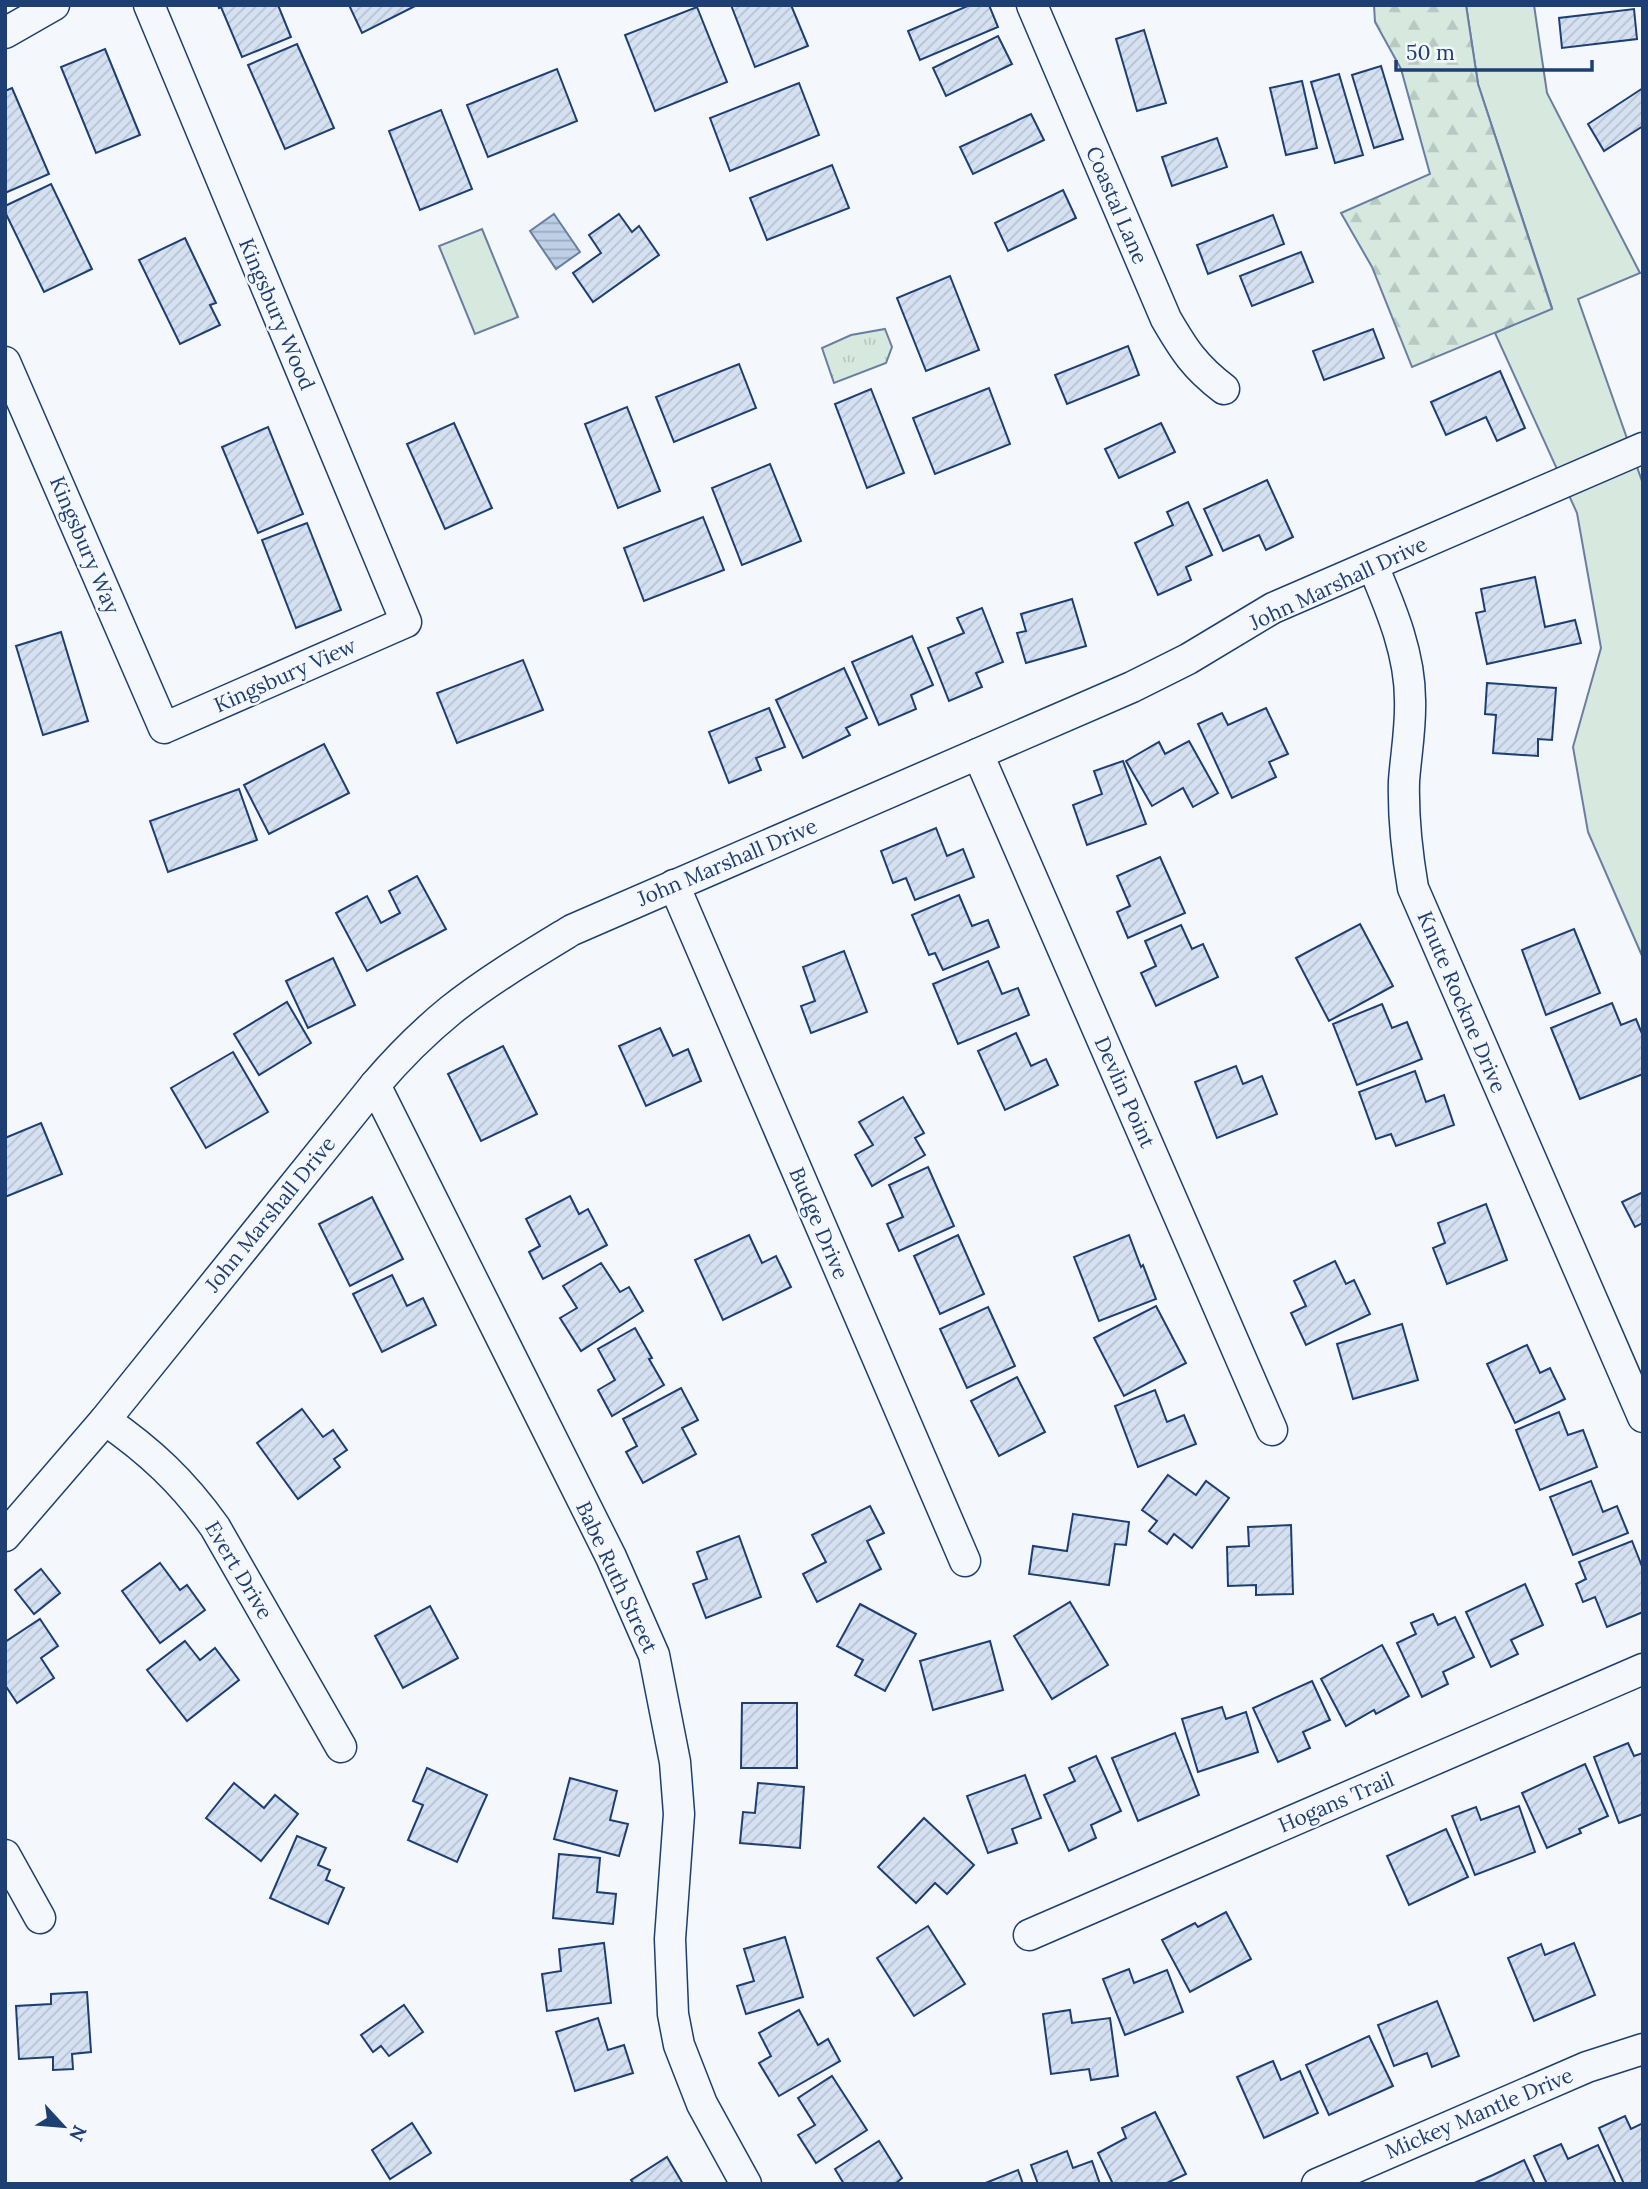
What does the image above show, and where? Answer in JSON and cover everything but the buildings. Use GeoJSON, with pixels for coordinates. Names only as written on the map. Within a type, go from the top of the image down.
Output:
{"type":"FeatureCollection","features":[{"type":"Feature","properties":{"kind":"street"},"geometry":{"type":"LineString","coordinates":[[5,33],[54,5]]}},
{"type":"Feature","properties":{"kind":"street","name":"Kingsbury Wood"},"geometry":{"type":"LineString","coordinates":[[149,5],[405,622]]}},
{"type":"Feature","properties":{"kind":"street","name":"Coastal Lane"},"geometry":{"type":"LineString","coordinates":[[1032,5],[1166,319],[1185,353],[1224,389]]}},
{"type":"Feature","properties":{"kind":"street","name":"Kingsbury Way"},"geometry":{"type":"LineString","coordinates":[[5,362],[164,728]]}},
{"type":"Feature","properties":{"kind":"street","name":"John Marshall Drive"},"geometry":{"type":"LineString","coordinates":[[5,1536],[105,1420],[374,1085],[397,1059],[451,1010],[502,973],[572,930],[1132,687],[1188,659],[1273,608],[1643,448]]}},
{"type":"Feature","properties":{"kind":"street","name":"Knute Rockne Drive"},"geometry":{"type":"LineString","coordinates":[[1373,566],[1396,619],[1407,670],[1410,699],[1404,804],[1406,847],[1413,888],[1643,1417]]}},
{"type":"Feature","properties":{"kind":"street","name":"Kingsbury View"},"geometry":{"type":"LineString","coordinates":[[164,728],[405,622]]}},
{"type":"Feature","properties":{"kind":"street","name":"Devlin Point"},"geometry":{"type":"LineString","coordinates":[[978,754],[1272,1430]]}},
{"type":"Feature","properties":{"kind":"street","name":"Budge Drive"},"geometry":{"type":"LineString","coordinates":[[674,885],[965,1561]]}},
{"type":"Feature","properties":{"kind":"street","name":"Babe Ruth Street"},"geometry":{"type":"LineString","coordinates":[[374,1085],[611,1557],[654,1655],[675,1762],[679,1814],[670,1938],[673,2014],[679,2045],[702,2104],[746,2184]]}},
{"type":"Feature","properties":{"kind":"street","name":"Evert Drive"},"geometry":{"type":"LineString","coordinates":[[105,1420],[162,1463],[215,1527],[341,1747]]}},
{"type":"Feature","properties":{"kind":"street","name":"Hogans Trail"},"geometry":{"type":"LineString","coordinates":[[1029,1935],[1643,1669]]}},
{"type":"Feature","properties":{"kind":"street"},"geometry":{"type":"LineString","coordinates":[[5,1855],[40,1918]]}},
{"type":"Feature","properties":{"kind":"street","name":"Mickey Mantle Drive"},"geometry":{"type":"LineString","coordinates":[[1317,2184],[1587,2067],[1643,2049]]}},
{"type":"Feature","properties":{"kind":"green space"},"geometry":{"type":"Polygon","coordinates":[[[1374,5],[1466,5],[1478,84],[1552,309],[1412,367],[1372,267],[1341,213],[1430,174],[1401,69],[1375,22],[1374,5]]]}},
{"type":"Feature","properties":{"kind":"green space"},"geometry":{"type":"Polygon","coordinates":[[[1466,5],[1534,5],[1547,93],[1640,273],[1578,299],[1643,484],[1643,958],[1588,832],[1573,747],[1601,648],[1577,513],[1495,333],[1552,308],[1478,84],[1466,5]]]}},
{"type":"Feature","properties":{"kind":"green space"},"geometry":{"type":"Polygon","coordinates":[[[482,229],[518,317],[475,334],[439,246],[482,229]]]}},
{"type":"Feature","properties":{"kind":"green space"},"geometry":{"type":"Polygon","coordinates":[[[885,329],[892,347],[886,363],[834,383],[822,348],[851,335],[885,329]]]}},
{"type":"Feature","properties":{"kind":"water"},"geometry":{"type":"Polygon","coordinates":[[[554,214],[580,252],[556,269],[530,231],[554,214]]]}}]}
